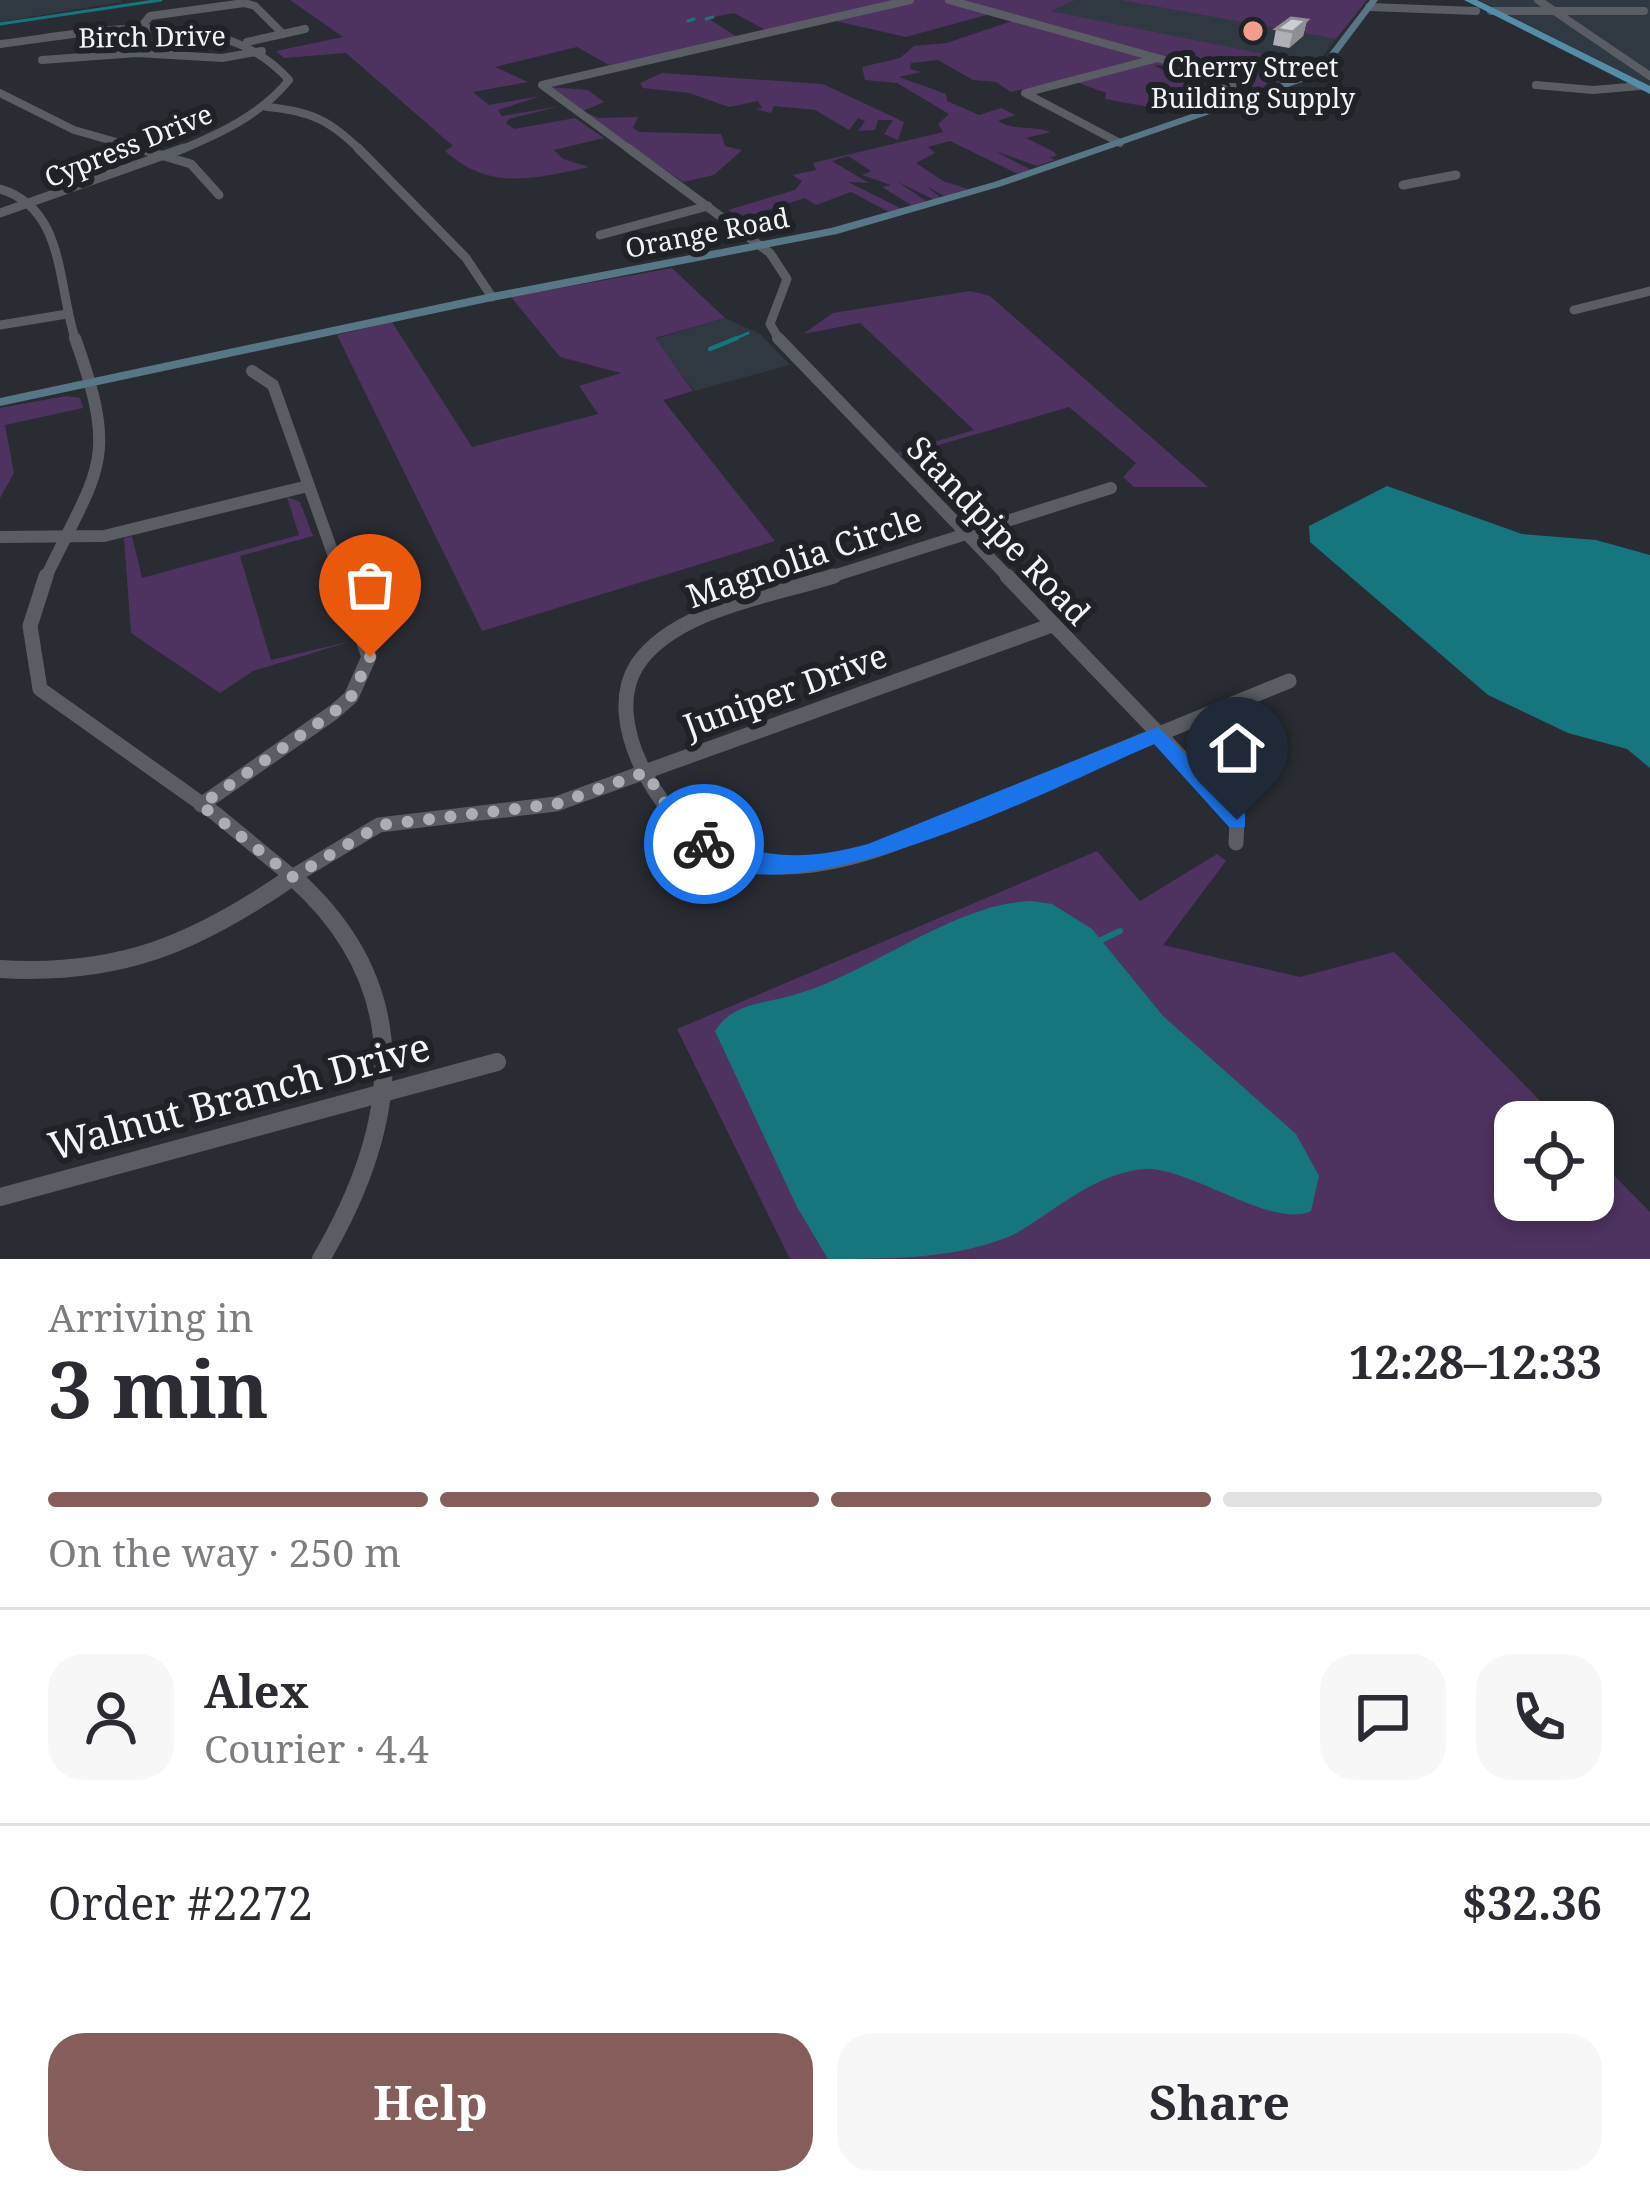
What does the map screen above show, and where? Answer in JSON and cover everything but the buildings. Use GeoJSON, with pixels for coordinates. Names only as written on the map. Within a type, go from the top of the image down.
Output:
{"type":"FeatureCollection","features":[{"type":"Feature","properties":{"kind":"main road","name":"Orange Road"},"geometry":{"type":"LineString","coordinates":[[0,402],[492,296],[763,247],[912,209],[1120,143],[1324,66],[1371,3]]}},
{"type":"Feature","properties":{"kind":"main road"},"geometry":{"type":"LineString","coordinates":[[1473,5],[1645,83]]}},
{"type":"Feature","properties":{"kind":"street"},"geometry":{"type":"LineString","coordinates":[[763,247],[542,83],[910,0]]}},
{"type":"Feature","properties":{"kind":"street"},"geometry":{"type":"LineString","coordinates":[[949,0],[1159,58],[1256,95]]}},
{"type":"Feature","properties":{"kind":"street"},"geometry":{"type":"LineString","coordinates":[[1538,0],[1645,83]]}},
{"type":"Feature","properties":{"kind":"street"},"geometry":{"type":"LineString","coordinates":[[142,26],[150,16],[244,3],[255,6],[283,34]]}},
{"type":"Feature","properties":{"kind":"street"},"geometry":{"type":"LineString","coordinates":[[1371,3],[1473,5]]}},
{"type":"Feature","properties":{"kind":"street"},"geometry":{"type":"LineString","coordinates":[[1491,11],[1644,11]]}},
{"type":"Feature","properties":{"kind":"street"},"geometry":{"type":"LineString","coordinates":[[247,42],[305,29]]}},
{"type":"Feature","properties":{"kind":"street","name":"Birch Drive"},"geometry":{"type":"LineString","coordinates":[[0,44],[180,31],[247,42],[289,80],[267,106]]}},
{"type":"Feature","properties":{"kind":"street","name":"Birch Drive"},"geometry":{"type":"LineString","coordinates":[[42,61],[137,53],[222,58],[262,51]]}},
{"type":"Feature","properties":{"kind":"street"},"geometry":{"type":"LineString","coordinates":[[1120,143],[1025,93],[1159,58]]}},
{"type":"Feature","properties":{"kind":"street"},"geometry":{"type":"LineString","coordinates":[[1536,85],[1593,90],[1645,83]]}},
{"type":"Feature","properties":{"kind":"street"},"geometry":{"type":"LineString","coordinates":[[0,93],[83,133],[197,168],[219,195]]}},
{"type":"Feature","properties":{"kind":"street"},"geometry":{"type":"LineString","coordinates":[[267,106],[306,110],[331,121],[466,258],[492,296]]}},
{"type":"Feature","properties":{"kind":"street","name":"Cypress Drive"},"geometry":{"type":"LineString","coordinates":[[0,213],[34,205],[165,155],[267,106]]}},
{"type":"Feature","properties":{"kind":"street"},"geometry":{"type":"LineString","coordinates":[[1403,184],[1456,176]]}},
{"type":"Feature","properties":{"kind":"street"},"geometry":{"type":"LineString","coordinates":[[0,189],[34,205],[51,244],[67,314],[94,385],[99,471],[19,605],[15,627],[24,666],[40,689],[293,877],[364,962],[384,1046],[380,1092],[360,1191],[321,1259]]}},
{"type":"Feature","properties":{"kind":"street"},"geometry":{"type":"LineString","coordinates":[[599,235],[708,206]]}},
{"type":"Feature","properties":{"kind":"street","name":"Standpipe Road"},"geometry":{"type":"LineString","coordinates":[[763,247],[787,279],[770,320],[773,333],[1235,815],[1236,843]]}},
{"type":"Feature","properties":{"kind":"street"},"geometry":{"type":"LineString","coordinates":[[1574,310],[1650,291]]}},
{"type":"Feature","properties":{"kind":"street"},"geometry":{"type":"LineString","coordinates":[[0,326],[67,314]]}},
{"type":"Feature","properties":{"kind":"street"},"geometry":{"type":"LineString","coordinates":[[201,805],[316,727],[351,697],[370,657],[273,385],[252,370]]}},
{"type":"Feature","properties":{"kind":"street"},"geometry":{"type":"LineString","coordinates":[[0,537],[112,535],[308,486]]}},
{"type":"Feature","properties":{"kind":"street","name":"Magnolia Circle"},"geometry":{"type":"LineString","coordinates":[[1111,488],[712,615],[661,644],[634,670],[624,694],[628,743],[674,818],[695,839],[729,858],[783,868],[873,851],[1289,680]]}},
{"type":"Feature","properties":{"kind":"street","name":"Juniper Drive"},"geometry":{"type":"LineString","coordinates":[[0,969],[54,972],[117,964],[170,949],[243,911],[380,825],[556,804],[1052,625]]}},
{"type":"Feature","properties":{"kind":"street","name":"Walnut Branch Drive"},"geometry":{"type":"LineString","coordinates":[[0,1197],[497,1062]]}},
{"type":"Feature","properties":{"kind":"shaded area"},"geometry":{"type":"Polygon","coordinates":[[[0,0],[121,0],[121,2],[0,22],[0,0]]]}},
{"type":"Feature","properties":{"kind":"shaded area"},"geometry":{"type":"Polygon","coordinates":[[[290,0],[903,0],[767,31],[734,13],[708,18],[737,37],[609,65],[577,47],[495,67],[528,82],[473,92],[489,105],[540,96],[498,110],[502,116],[560,106],[509,119],[506,123],[514,129],[575,118],[604,138],[554,150],[563,159],[589,167],[512,178],[495,177],[462,164],[445,151],[453,146],[346,53],[284,58],[276,51],[343,37],[290,0]]]}},
{"type":"Feature","properties":{"kind":"shaded area"},"geometry":{"type":"Polygon","coordinates":[[[916,0],[944,0],[1011,18],[953,0],[1076,0],[1050,11],[1269,55],[1299,77],[1252,91],[1184,67],[1154,65],[1173,76],[1250,94],[1187,114],[1105,99],[1106,93],[1068,79],[1011,92],[996,82],[973,80],[938,60],[911,63],[910,69],[922,72],[899,77],[946,94],[947,101],[979,115],[1001,108],[1015,115],[998,121],[1004,124],[1051,132],[1026,138],[1054,152],[1057,156],[1050,157],[1055,160],[1037,166],[995,151],[1031,170],[1018,174],[950,141],[928,147],[935,153],[916,163],[943,181],[968,189],[944,196],[926,186],[940,197],[933,199],[898,182],[926,201],[911,205],[882,187],[891,185],[862,175],[871,171],[848,156],[832,161],[869,183],[848,182],[902,209],[889,212],[851,192],[816,205],[805,198],[752,215],[759,222],[754,227],[728,210],[795,190],[802,181],[792,175],[816,170],[813,163],[943,132],[938,124],[949,114],[897,83],[865,80],[862,67],[900,58],[914,46],[947,43],[1012,21],[990,14],[906,37],[831,20],[916,0]]]}},
{"type":"Feature","properties":{"kind":"shaded area"},"geometry":{"type":"Polygon","coordinates":[[[1076,0],[1178,0],[1167,8],[1336,39],[1314,68],[1299,77],[1047,11],[1076,0]]]}},
{"type":"Feature","properties":{"kind":"shaded area"},"geometry":{"type":"Polygon","coordinates":[[[1121,0],[1367,0],[1336,39],[1121,0]]]}},
{"type":"Feature","properties":{"kind":"shaded area"},"geometry":{"type":"Polygon","coordinates":[[[1479,0],[1650,0],[1650,86],[1479,0]]]}},
{"type":"Feature","properties":{"kind":"shaded area"},"geometry":{"type":"Polygon","coordinates":[[[662,73],[823,84],[904,122],[898,140],[884,134],[893,120],[878,120],[875,130],[858,131],[865,121],[858,118],[849,130],[815,110],[774,106],[771,113],[755,109],[762,108],[758,101],[729,107],[689,93],[643,88],[640,83],[662,73]]]}},
{"type":"Feature","properties":{"kind":"shaded area"},"geometry":{"type":"Polygon","coordinates":[[[550,87],[588,90],[604,102],[583,111],[599,118],[638,117],[633,128],[639,132],[721,134],[725,146],[742,150],[714,175],[683,182],[552,91],[550,87]]]}},
{"type":"Feature","properties":{"kind":"shaded area"},"geometry":{"type":"Polygon","coordinates":[[[672,268],[725,318],[655,338],[693,391],[663,400],[775,541],[482,631],[337,335],[392,322],[472,447],[598,414],[579,386],[621,373],[560,357],[511,297],[672,268]]]}},
{"type":"Feature","properties":{"kind":"shaded area"},"geometry":{"type":"Polygon","coordinates":[[[970,291],[990,296],[1208,487],[1134,487],[1123,477],[1136,463],[1069,407],[901,456],[897,453],[974,430],[860,323],[803,334],[833,313],[970,291]]]}},
{"type":"Feature","properties":{"kind":"shaded area"},"geometry":{"type":"Polygon","coordinates":[[[725,318],[760,334],[790,365],[694,391],[655,339],[725,318]]]}},
{"type":"Feature","properties":{"kind":"shaded area"},"geometry":{"type":"Polygon","coordinates":[[[66,396],[80,398],[83,408],[5,425],[14,473],[0,498],[0,408],[66,396]]]}},
{"type":"Feature","properties":{"kind":"shaded area"},"geometry":{"type":"Polygon","coordinates":[[[287,497],[300,502],[313,536],[240,556],[271,660],[352,641],[253,671],[220,693],[131,633],[124,538],[132,536],[142,578],[299,535],[287,497]]]}},
{"type":"Feature","properties":{"kind":"shaded area"},"geometry":{"type":"Polygon","coordinates":[[[1097,851],[1140,901],[1217,854],[1226,861],[1163,945],[1300,977],[1394,952],[1540,1101],[1494,1101],[1494,1221],[1614,1221],[1614,1175],[1650,1212],[1650,1259],[790,1259],[677,1029],[1097,851]]]}},
{"type":"Feature","properties":{"kind":"water"},"geometry":{"type":"Polygon","coordinates":[[[1387,486],[1522,534],[1596,540],[1650,555],[1650,768],[1627,749],[1568,733],[1488,695],[1310,542],[1309,526],[1387,486]]]}},
{"type":"Feature","properties":{"kind":"water"},"geometry":{"type":"Polygon","coordinates":[[[1031,901],[1052,904],[1092,929],[1163,1016],[1296,1134],[1319,1176],[1311,1211],[1275,1212],[1184,1177],[1145,1169],[1109,1177],[1015,1234],[993,1242],[924,1256],[828,1259],[797,1207],[715,1031],[741,1009],[825,984],[973,913],[1031,901]]]}},
{"type":"Feature","properties":{"kind":"waterway"},"geometry":{"type":"LineString","coordinates":[[0,24],[161,0]]}},
{"type":"Feature","properties":{"kind":"waterway"},"geometry":{"type":"LineString","coordinates":[[706,19],[713,17]]}},
{"type":"Feature","properties":{"kind":"waterway"},"geometry":{"type":"LineString","coordinates":[[688,21],[694,19]]}},
{"type":"Feature","properties":{"kind":"waterway"},"geometry":{"type":"LineString","coordinates":[[734,339],[748,333]]}},
{"type":"Feature","properties":{"kind":"waterway"},"geometry":{"type":"LineString","coordinates":[[710,349],[734,339]]}},
{"type":"Feature","properties":{"kind":"waterway"},"geometry":{"type":"LineString","coordinates":[[730,341],[734,339]]}},
{"type":"Feature","properties":{"kind":"waterway"},"geometry":{"type":"LineString","coordinates":[[1101,940],[1120,931]]}},
{"type":"Feature","properties":{"kind":"way so far"},"geometry":{"type":"LineString","coordinates":[[370,657],[351,697],[334,712],[201,805],[293,877],[343,842],[380,825],[556,804],[646,772],[674,818],[704,844]]}},
{"type":"Feature","properties":{"kind":"place","name":"Cherry Street Building Supply"},"geometry":{"type":"Point","coordinates":[1253,31]}},
{"type":"Feature","properties":{"kind":"route"},"geometry":{"type":"LineString","coordinates":[[704,844],[729,858],[783,868],[826,864],[873,851],[1158,734],[1237,820]]}}]}
